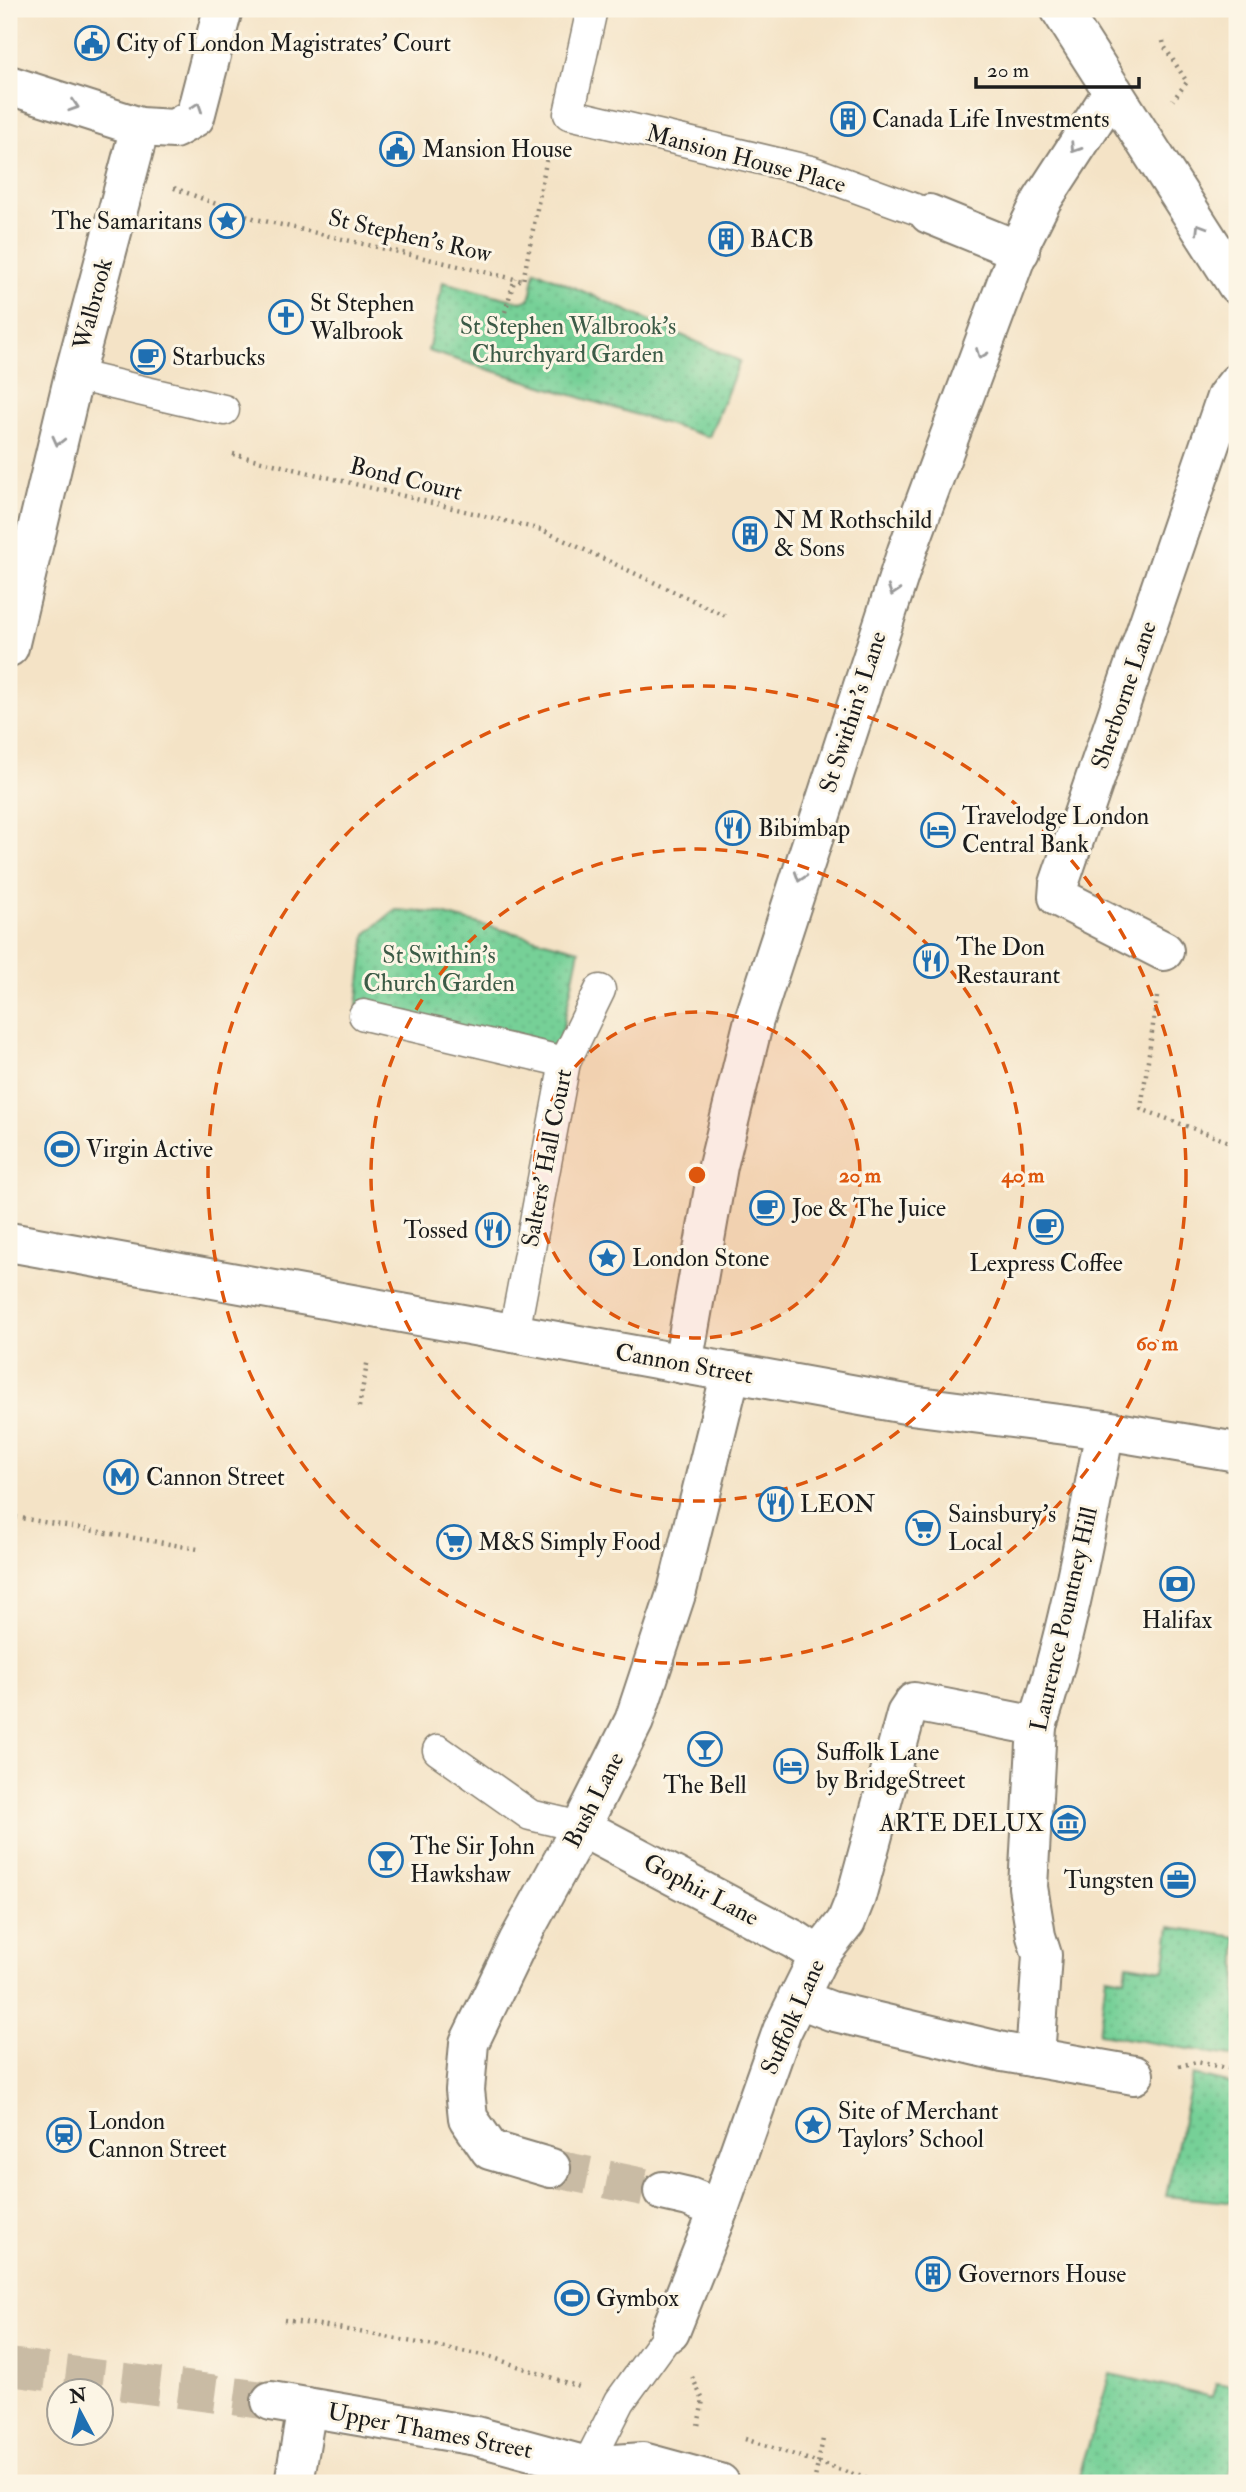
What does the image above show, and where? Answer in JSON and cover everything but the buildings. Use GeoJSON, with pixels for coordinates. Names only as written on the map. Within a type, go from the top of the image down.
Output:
{"type":"FeatureCollection","features":[{"type":"Feature","properties":{"kind":"street"},"geometry":{"type":"LineString","coordinates":[[9,85],[140,127],[174,129],[195,117],[223,9]]}},
{"type":"Feature","properties":{"kind":"street"},"geometry":{"type":"LineString","coordinates":[[1060,9],[1237,285]]}},
{"type":"Feature","properties":{"kind":"street","name":"St Swithin's Lane"},"geometry":{"type":"LineString","coordinates":[[684,1364],[718,1166],[754,1020],[907,551],[1023,237],[1042,200],[1112,91]]}},
{"type":"Feature","properties":{"kind":"street","name":"Walbrook"},"geometry":{"type":"LineString","coordinates":[[9,647],[74,375],[140,127]]}},
{"type":"Feature","properties":{"kind":"street","name":"Mansion House Place"},"geometry":{"type":"LineString","coordinates":[[929,214],[1020,251]]}},
{"type":"Feature","properties":{"kind":"street","name":"Sherborne Lane"},"geometry":{"type":"LineString","coordinates":[[1164,951],[1058,897],[1059,884],[1226,397],[1237,383]]}},
{"type":"Feature","properties":{"kind":"street","name":"Cannon Street"},"geometry":{"type":"LineString","coordinates":[[9,1242],[911,1405],[1105,1430],[1237,1452]]}},
{"type":"Feature","properties":{"kind":"street","name":"Bush Lane"},"geometry":{"type":"LineString","coordinates":[[551,2168],[490,2150],[468,2118],[465,2090],[469,2043],[634,1721],[677,1591],[731,1372]]}},
{"type":"Feature","properties":{"kind":"street","name":"Laurence Pountney Hill"},"geometry":{"type":"LineString","coordinates":[[1035,2058],[1042,1955],[1028,1887],[1037,1726],[1049,1691],[1067,1616],[1105,1430]]}},
{"type":"Feature","properties":{"kind":"street","name":"Suffolk Lane"},"geometry":{"type":"LineString","coordinates":[[670,2332],[719,2208],[782,2031],[819,1956],[846,1922],[856,1897],[906,1714],[914,1702],[1037,1726]]}},
{"type":"Feature","properties":{"kind":"street","name":"Gophir Lane"},"geometry":{"type":"LineString","coordinates":[[581,1827],[795,1940],[819,1956]]}},
{"type":"Feature","properties":{"kind":"street"},"geometry":{"type":"LineString","coordinates":[[797,1998],[831,2011],[1035,2058],[1134,2075]]}},
{"type":"Feature","properties":{"kind":"street"},"geometry":{"type":"LineString","coordinates":[[663,2191],[719,2208]]}},
{"type":"Feature","properties":{"kind":"street","name":"Upper Thames Street"},"geometry":{"type":"LineString","coordinates":[[294,2483],[289,2404],[477,2436],[595,2474],[643,2462],[720,2483]]}},
{"type":"Feature","properties":{"kind":"lane","name":"Mansion House Place"},"geometry":{"type":"LineString","coordinates":[[592,9],[569,114],[811,171],[929,214]]}},
{"type":"Feature","properties":{"kind":"lane"},"geometry":{"type":"LineString","coordinates":[[74,375],[224,410]]}},
{"type":"Feature","properties":{"kind":"lane","name":"Salters' Hall Court"},"geometry":{"type":"LineString","coordinates":[[514,1333],[565,1062],[600,990]]}},
{"type":"Feature","properties":{"kind":"lane"},"geometry":{"type":"LineString","coordinates":[[363,1014],[565,1062]]}},
{"type":"Feature","properties":{"kind":"lane"},"geometry":{"type":"LineString","coordinates":[[438,1750],[530,1815],[581,1827]]}},
{"type":"Feature","properties":{"kind":"lane","name":"Suffolk Lane"},"geometry":{"type":"LineString","coordinates":[[595,2474],[620,2401],[670,2332]]}},
{"type":"Feature","properties":{"kind":"path"},"geometry":{"type":"LineString","coordinates":[[1163,41],[1187,82],[1168,106]]}},
{"type":"Feature","properties":{"kind":"path","name":"St Stephen's Row"},"geometry":{"type":"LineString","coordinates":[[170,186],[256,219],[523,281],[550,140]]}},
{"type":"Feature","properties":{"kind":"path"},"geometry":{"type":"LineString","coordinates":[[505,312],[515,278]]}},
{"type":"Feature","properties":{"kind":"path","name":"Bond Court"},"geometry":{"type":"LineString","coordinates":[[224,452],[542,530],[726,616]]}},
{"type":"Feature","properties":{"kind":"path"},"geometry":{"type":"LineString","coordinates":[[1164,951],[1141,1109],[1237,1145]]}},
{"type":"Feature","properties":{"kind":"path"},"geometry":{"type":"LineString","coordinates":[[359,1407],[368,1359]]}},
{"type":"Feature","properties":{"kind":"path"},"geometry":{"type":"LineString","coordinates":[[9,1517],[198,1549]]}},
{"type":"Feature","properties":{"kind":"path"},"geometry":{"type":"LineString","coordinates":[[1134,2075],[1197,2062],[1237,2070]]}},
{"type":"Feature","properties":{"kind":"path"},"geometry":{"type":"LineString","coordinates":[[698,2426],[703,2410]]}},
{"type":"Feature","properties":{"kind":"path"},"geometry":{"type":"LineString","coordinates":[[814,2483],[823,2439]]}},
{"type":"Feature","properties":{"kind":"green space","name":"St Stephen Walbrook's Churchyard Garden"},"geometry":{"type":"Polygon","coordinates":[[[535,270],[740,361],[709,437],[428,351],[443,282],[521,302],[530,299],[535,270]]]}},
{"type":"Feature","properties":{"kind":"green space","name":"St Swithin's Church Garden"},"geometry":{"type":"Polygon","coordinates":[[[395,910],[438,913],[579,950],[558,1051],[357,1006],[366,934],[395,910]]]}},
{"type":"Feature","properties":{"kind":"green space"},"geometry":{"type":"Polygon","coordinates":[[[1170,1927],[1237,1937],[1237,2057],[1099,2034],[1106,1976],[1125,1979],[1127,1964],[1164,1970],[1170,1927]]]}},
{"type":"Feature","properties":{"kind":"green space"},"geometry":{"type":"Polygon","coordinates":[[[1193,2075],[1237,2085],[1237,2203],[1166,2196],[1193,2075]]]}},
{"type":"Feature","properties":{"kind":"green space"},"geometry":{"type":"Polygon","coordinates":[[[1110,2374],[1212,2397],[1216,2383],[1237,2387],[1237,2430],[1228,2483],[1077,2483],[1110,2374]]]}},
{"type":"Feature","properties":{"kind":"tunnel"},"geometry":{"type":"LineString","coordinates":[[551,2168],[663,2191]]}},
{"type":"Feature","properties":{"kind":"tunnel"},"geometry":{"type":"LineString","coordinates":[[9,2367],[271,2401]]}},
{"type":"Feature","properties":{"kind":"place","name":"City of London Magistrates' Court"},"geometry":{"type":"Point","coordinates":[92,43]}},
{"type":"Feature","properties":{"kind":"place","name":"Canada Life Investments"},"geometry":{"type":"Point","coordinates":[848,119]}},
{"type":"Feature","properties":{"kind":"place","name":"Mansion House"},"geometry":{"type":"Point","coordinates":[397,149]}},
{"type":"Feature","properties":{"kind":"place","name":"The Samaritans"},"geometry":{"type":"Point","coordinates":[227,221]}},
{"type":"Feature","properties":{"kind":"place","name":"BACB"},"geometry":{"type":"Point","coordinates":[726,239]}},
{"type":"Feature","properties":{"kind":"place","name":"St Stephen Walbrook"},"geometry":{"type":"Point","coordinates":[286,317]}},
{"type":"Feature","properties":{"kind":"place","name":"Starbucks"},"geometry":{"type":"Point","coordinates":[148,357]}},
{"type":"Feature","properties":{"kind":"place","name":"N M Rothschild & Sons"},"geometry":{"type":"Point","coordinates":[750,534]}},
{"type":"Feature","properties":{"kind":"place","name":"Bibimbap"},"geometry":{"type":"Point","coordinates":[733,828]}},
{"type":"Feature","properties":{"kind":"place","name":"Travelodge London Central Bank"},"geometry":{"type":"Point","coordinates":[938,830]}},
{"type":"Feature","properties":{"kind":"place","name":"The Don Restaurant"},"geometry":{"type":"Point","coordinates":[931,961]}},
{"type":"Feature","properties":{"kind":"place","name":"Virgin Active"},"geometry":{"type":"Point","coordinates":[62,1149]}},
{"type":"Feature","properties":{"kind":"place","name":"Joe & The Juice"},"geometry":{"type":"Point","coordinates":[767,1208]}},
{"type":"Feature","properties":{"kind":"place","name":"Lexpress Coffee"},"geometry":{"type":"Point","coordinates":[1046,1227]}},
{"type":"Feature","properties":{"kind":"place","name":"Tossed"},"geometry":{"type":"Point","coordinates":[493,1230]}},
{"type":"Feature","properties":{"kind":"place","name":"London Stone"},"geometry":{"type":"Point","coordinates":[607,1258]}},
{"type":"Feature","properties":{"kind":"place","name":"Cannon Street"},"geometry":{"type":"Point","coordinates":[121,1477]}},
{"type":"Feature","properties":{"kind":"place","name":"LEON"},"geometry":{"type":"Point","coordinates":[776,1504]}},
{"type":"Feature","properties":{"kind":"place","name":"Sainsbury's Local"},"geometry":{"type":"Point","coordinates":[923,1528]}},
{"type":"Feature","properties":{"kind":"place","name":"M&S Simply Food"},"geometry":{"type":"Point","coordinates":[454,1542]}},
{"type":"Feature","properties":{"kind":"place","name":"Halifax"},"geometry":{"type":"Point","coordinates":[1177,1584]}},
{"type":"Feature","properties":{"kind":"place","name":"The Bell"},"geometry":{"type":"Point","coordinates":[705,1749]}},
{"type":"Feature","properties":{"kind":"place","name":"Suffolk Lane by BridgeStreet"},"geometry":{"type":"Point","coordinates":[791,1766]}},
{"type":"Feature","properties":{"kind":"place","name":"ARTE DELUX"},"geometry":{"type":"Point","coordinates":[1068,1823]}},
{"type":"Feature","properties":{"kind":"place","name":"The Sir John Hawkshaw"},"geometry":{"type":"Point","coordinates":[386,1860]}},
{"type":"Feature","properties":{"kind":"place","name":"Tungsten"},"geometry":{"type":"Point","coordinates":[1178,1880]}},
{"type":"Feature","properties":{"kind":"place","name":"Site of Merchant Taylors' School"},"geometry":{"type":"Point","coordinates":[813,2125]}},
{"type":"Feature","properties":{"kind":"place","name":"London Cannon Street"},"geometry":{"type":"Point","coordinates":[64,2135]}},
{"type":"Feature","properties":{"kind":"place","name":"Governors House"},"geometry":{"type":"Point","coordinates":[933,2274]}},
{"type":"Feature","properties":{"kind":"place","name":"Gymbox"},"geometry":{"type":"Point","coordinates":[572,2298]}}]}
